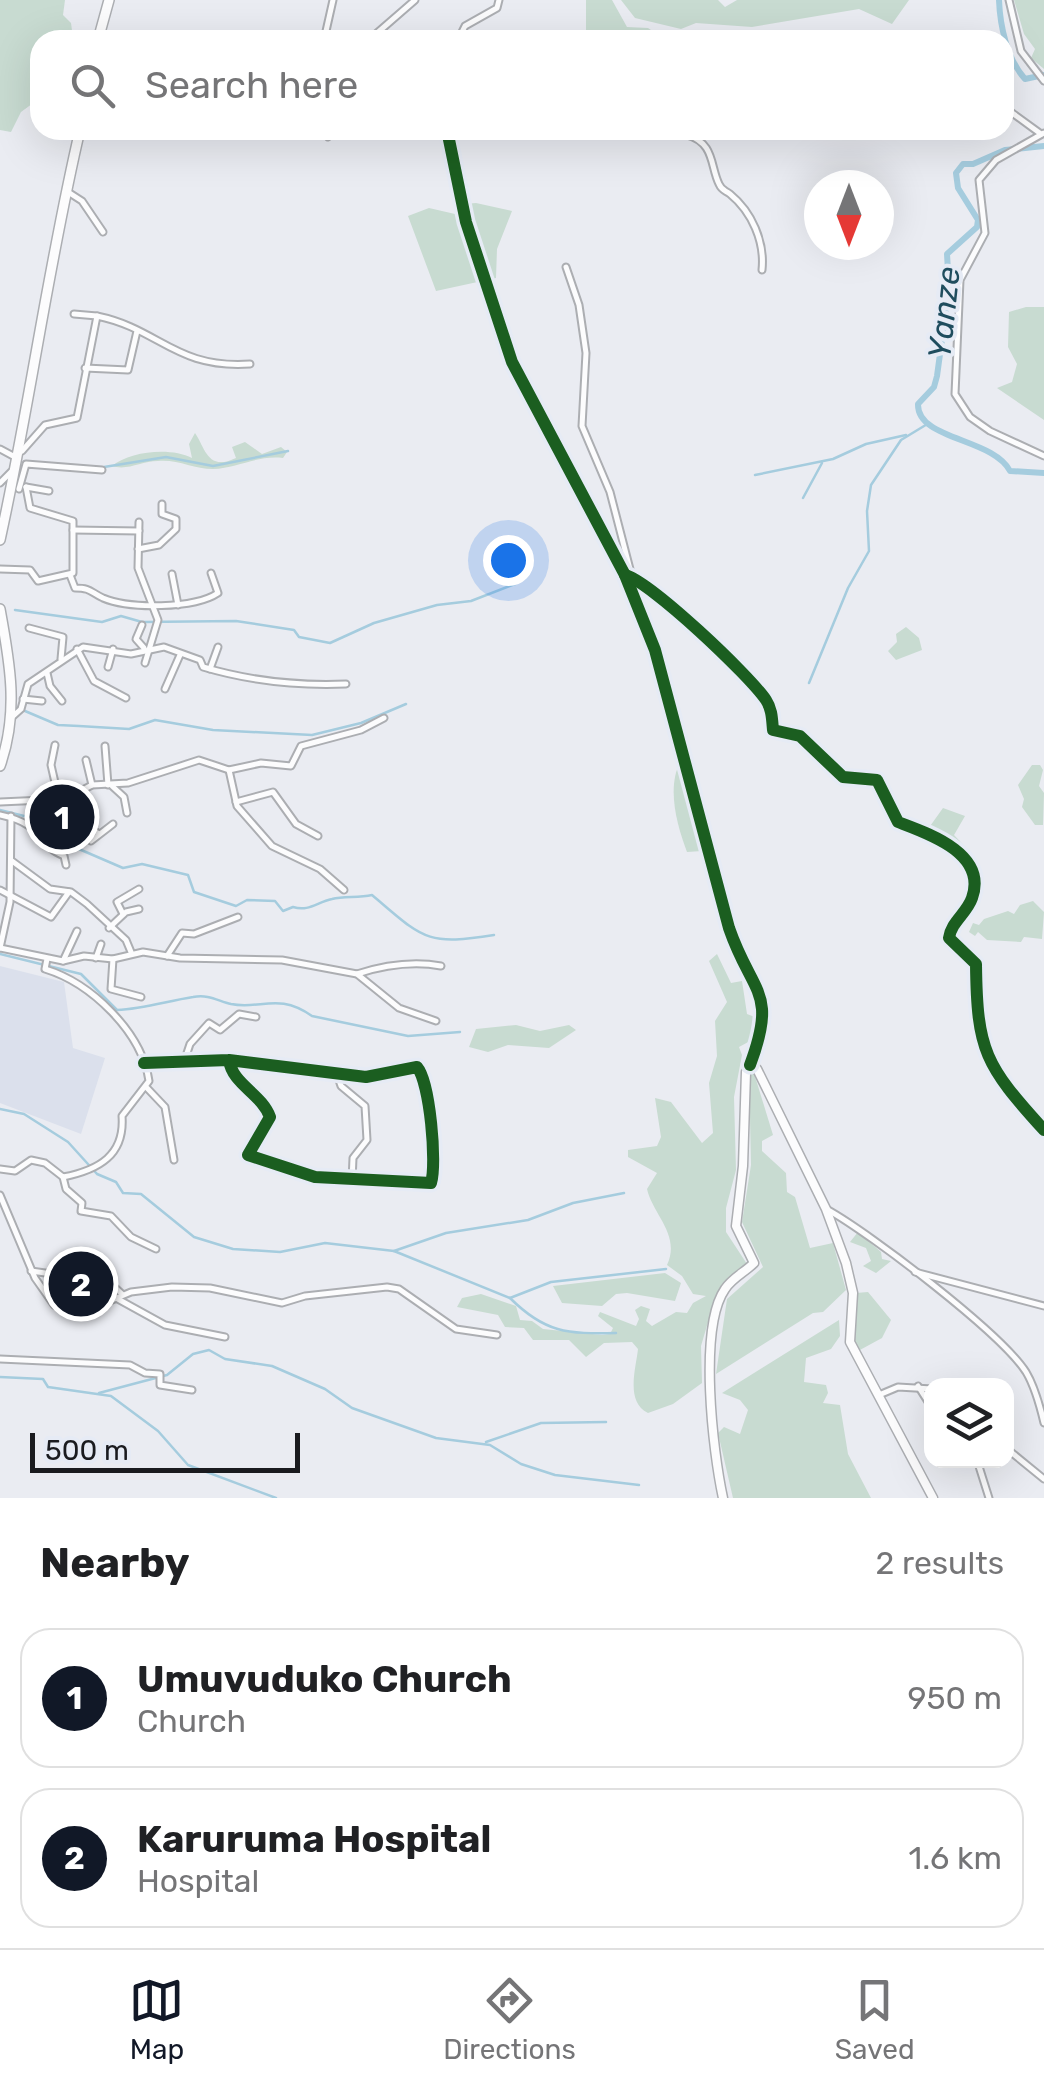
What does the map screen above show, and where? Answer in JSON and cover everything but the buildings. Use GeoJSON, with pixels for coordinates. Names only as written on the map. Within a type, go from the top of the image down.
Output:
{"type":"FeatureCollection","features":[{"type":"Feature","properties":{"kind":"highway"},"geometry":{"type":"LineString","coordinates":[[103,30],[111,0]]}},
{"type":"Feature","properties":{"kind":"highway"},"geometry":{"type":"LineString","coordinates":[[55,239],[76,140]]}},
{"type":"Feature","properties":{"kind":"highway"},"geometry":{"type":"LineString","coordinates":[[0,540],[18,490],[17,462],[76,140]]}},
{"type":"Feature","properties":{"kind":"highway"},"geometry":{"type":"LineString","coordinates":[[0,609],[10,662],[0,766]]}},
{"type":"Feature","properties":{"kind":"main road"},"geometry":{"type":"LineString","coordinates":[[723,1498],[713,1448],[712,1350],[722,1295],[754,1263],[736,1226],[744,1166],[746,1072],[750,1064],[757,1069],[826,1209],[852,1286],[850,1342],[934,1498]]}},
{"type":"Feature","properties":{"kind":"street"},"geometry":{"type":"LineString","coordinates":[[326,30],[333,0]]}},
{"type":"Feature","properties":{"kind":"street"},"geometry":{"type":"LineString","coordinates":[[381,30],[416,0]]}},
{"type":"Feature","properties":{"kind":"street"},"geometry":{"type":"LineString","coordinates":[[463,30],[497,8],[499,0]]}},
{"type":"Feature","properties":{"kind":"street"},"geometry":{"type":"LineString","coordinates":[[1009,0],[1020,50],[1043,80]]}},
{"type":"Feature","properties":{"kind":"street"},"geometry":{"type":"LineString","coordinates":[[1014,114],[1043,134],[996,160],[979,180],[985,233],[978,252],[961,273],[954,384],[959,404],[970,417],[1044,456]]}},
{"type":"Feature","properties":{"kind":"street"},"geometry":{"type":"LineString","coordinates":[[449,140],[466,222],[512,362],[628,576],[750,681],[771,711],[773,730],[800,736],[843,778],[877,780],[898,822],[926,830],[955,850],[970,868],[973,896],[948,938],[976,964],[975,1014],[989,1064],[1044,1130]]}},
{"type":"Feature","properties":{"kind":"street"},"geometry":{"type":"LineString","coordinates":[[695,140],[714,160],[720,187],[750,219],[763,247],[762,270]]}},
{"type":"Feature","properties":{"kind":"street"},"geometry":{"type":"LineString","coordinates":[[66,191],[82,202],[103,232]]}},
{"type":"Feature","properties":{"kind":"street"},"geometry":{"type":"LineString","coordinates":[[566,267],[584,332],[581,419],[610,492],[628,576],[655,650],[729,928],[742,964],[764,1002],[764,1026],[750,1064]]}},
{"type":"Feature","properties":{"kind":"street"},"geometry":{"type":"LineString","coordinates":[[74,314],[97,316],[137,331],[196,362],[250,364]]}},
{"type":"Feature","properties":{"kind":"street"},"geometry":{"type":"LineString","coordinates":[[0,483],[28,440],[45,424],[76,420],[97,316]]}},
{"type":"Feature","properties":{"kind":"street"},"geometry":{"type":"LineString","coordinates":[[86,368],[128,370],[137,331]]}},
{"type":"Feature","properties":{"kind":"street"},"geometry":{"type":"LineString","coordinates":[[0,449],[17,462]]}},
{"type":"Feature","properties":{"kind":"street"},"geometry":{"type":"LineString","coordinates":[[102,470],[26,464],[18,490],[27,506],[73,521],[70,575],[75,588],[92,588],[105,598],[178,605],[218,593],[212,573]]}},
{"type":"Feature","properties":{"kind":"street"},"geometry":{"type":"LineString","coordinates":[[18,490],[49,492]]}},
{"type":"Feature","properties":{"kind":"street"},"geometry":{"type":"LineString","coordinates":[[138,549],[159,544],[176,530],[176,519],[162,514],[162,504]]}},
{"type":"Feature","properties":{"kind":"street"},"geometry":{"type":"LineString","coordinates":[[139,522],[138,549],[150,604],[158,620],[145,663]]}},
{"type":"Feature","properties":{"kind":"street"},"geometry":{"type":"LineString","coordinates":[[73,530],[138,531]]}},
{"type":"Feature","properties":{"kind":"street"},"geometry":{"type":"LineString","coordinates":[[0,569],[30,570],[38,582],[70,575]]}},
{"type":"Feature","properties":{"kind":"street"},"geometry":{"type":"LineString","coordinates":[[172,574],[178,605]]}},
{"type":"Feature","properties":{"kind":"street"},"geometry":{"type":"LineString","coordinates":[[142,625],[136,639],[147,648]]}},
{"type":"Feature","properties":{"kind":"street"},"geometry":{"type":"LineString","coordinates":[[29,628],[63,636],[61,659]]}},
{"type":"Feature","properties":{"kind":"street"},"geometry":{"type":"LineString","coordinates":[[8,713],[18,714],[28,684],[48,673],[61,659],[89,646],[132,654],[164,647],[200,660],[203,668],[279,683],[346,684]]}},
{"type":"Feature","properties":{"kind":"street"},"geometry":{"type":"LineString","coordinates":[[210,669],[218,647]]}},
{"type":"Feature","properties":{"kind":"street"},"geometry":{"type":"LineString","coordinates":[[77,650],[94,682],[126,698]]}},
{"type":"Feature","properties":{"kind":"street"},"geometry":{"type":"LineString","coordinates":[[108,668],[113,650]]}},
{"type":"Feature","properties":{"kind":"street"},"geometry":{"type":"LineString","coordinates":[[165,689],[180,654]]}},
{"type":"Feature","properties":{"kind":"street"},"geometry":{"type":"LineString","coordinates":[[48,673],[50,686],[62,701]]}},
{"type":"Feature","properties":{"kind":"street"},"geometry":{"type":"LineString","coordinates":[[23,699],[42,700]]}},
{"type":"Feature","properties":{"kind":"street"},"geometry":{"type":"LineString","coordinates":[[0,802],[62,800],[92,785],[110,786],[198,760],[229,770],[260,763],[291,766],[301,746],[361,730],[384,718]]}},
{"type":"Feature","properties":{"kind":"street"},"geometry":{"type":"LineString","coordinates":[[55,745],[51,765],[62,800],[98,834]]}},
{"type":"Feature","properties":{"kind":"street"},"geometry":{"type":"LineString","coordinates":[[105,746],[110,786],[124,797],[127,812]]}},
{"type":"Feature","properties":{"kind":"street"},"geometry":{"type":"LineString","coordinates":[[86,760],[92,785]]}},
{"type":"Feature","properties":{"kind":"street"},"geometry":{"type":"LineString","coordinates":[[229,770],[236,802],[274,848],[320,869],[344,890]]}},
{"type":"Feature","properties":{"kind":"street"},"geometry":{"type":"LineString","coordinates":[[236,802],[273,792],[296,824],[318,836]]}},
{"type":"Feature","properties":{"kind":"street"},"geometry":{"type":"LineString","coordinates":[[0,815],[23,818],[41,833],[52,851],[64,856],[66,864]]}},
{"type":"Feature","properties":{"kind":"street"},"geometry":{"type":"LineString","coordinates":[[11,816],[12,861],[0,948],[63,960],[113,959],[131,952],[270,958],[358,974],[399,1008],[436,1021]]}},
{"type":"Feature","properties":{"kind":"street"},"geometry":{"type":"LineString","coordinates":[[90,841],[114,824]]}},
{"type":"Feature","properties":{"kind":"street"},"geometry":{"type":"LineString","coordinates":[[12,861],[50,889],[68,892],[99,914],[109,928],[126,940],[131,952]]}},
{"type":"Feature","properties":{"kind":"street"},"geometry":{"type":"LineString","coordinates":[[121,888],[125,897]]}},
{"type":"Feature","properties":{"kind":"street"},"geometry":{"type":"LineString","coordinates":[[124,914],[117,904],[139,889]]}},
{"type":"Feature","properties":{"kind":"street"},"geometry":{"type":"LineString","coordinates":[[0,890],[52,917],[68,892]]}},
{"type":"Feature","properties":{"kind":"street"},"geometry":{"type":"LineString","coordinates":[[109,928],[124,914],[139,909]]}},
{"type":"Feature","properties":{"kind":"street"},"geometry":{"type":"LineString","coordinates":[[168,956],[182,933],[229,924],[238,917]]}},
{"type":"Feature","properties":{"kind":"street"},"geometry":{"type":"LineString","coordinates":[[63,960],[77,931]]}},
{"type":"Feature","properties":{"kind":"street"},"geometry":{"type":"LineString","coordinates":[[96,958],[100,944]]}},
{"type":"Feature","properties":{"kind":"street"},"geometry":{"type":"LineString","coordinates":[[46,959],[45,969],[94,996],[124,1028],[149,1076],[147,1088],[122,1116],[124,1137],[118,1151],[84,1172],[63,1178]]}},
{"type":"Feature","properties":{"kind":"street"},"geometry":{"type":"LineString","coordinates":[[113,959],[112,989],[141,998]]}},
{"type":"Feature","properties":{"kind":"street"},"geometry":{"type":"LineString","coordinates":[[358,974],[374,967],[424,962],[441,966]]}},
{"type":"Feature","properties":{"kind":"street"},"geometry":{"type":"LineString","coordinates":[[185,1058],[190,1044],[208,1023],[220,1030],[238,1014],[256,1016]]}},
{"type":"Feature","properties":{"kind":"street"},"geometry":{"type":"LineString","coordinates":[[144,1063],[185,1058],[229,1060],[366,1077],[416,1068],[430,1097],[428,1127],[435,1162],[430,1184],[315,1177],[248,1155],[270,1117],[265,1106],[232,1073],[229,1060]]}},
{"type":"Feature","properties":{"kind":"street"},"geometry":{"type":"LineString","coordinates":[[337,1074],[341,1086],[366,1106],[367,1140],[353,1158],[352,1181]]}},
{"type":"Feature","properties":{"kind":"street"},"geometry":{"type":"LineString","coordinates":[[147,1088],[164,1106],[174,1160]]}},
{"type":"Feature","properties":{"kind":"street"},"geometry":{"type":"LineString","coordinates":[[0,1169],[12,1172],[38,1161],[63,1178],[66,1190],[82,1203],[80,1211],[111,1216],[131,1237],[156,1249]]}},
{"type":"Feature","properties":{"kind":"street"},"geometry":{"type":"LineString","coordinates":[[0,1196],[31,1271],[48,1298],[67,1312],[85,1311],[119,1296],[203,1288],[282,1303],[306,1296],[390,1287],[456,1329],[497,1335]]}},
{"type":"Feature","properties":{"kind":"street"},"geometry":{"type":"LineString","coordinates":[[826,1209],[912,1271],[1022,1366],[1044,1423]]}},
{"type":"Feature","properties":{"kind":"street"},"geometry":{"type":"LineString","coordinates":[[31,1271],[109,1282],[119,1296],[165,1325],[225,1337]]}},
{"type":"Feature","properties":{"kind":"street"},"geometry":{"type":"LineString","coordinates":[[912,1271],[1044,1306]]}},
{"type":"Feature","properties":{"kind":"street"},"geometry":{"type":"LineString","coordinates":[[0,1359],[130,1365],[146,1373],[160,1374],[160,1385],[166,1388],[192,1390]]}},
{"type":"Feature","properties":{"kind":"street"},"geometry":{"type":"LineString","coordinates":[[918,1386],[924,1395]]}},
{"type":"Feature","properties":{"kind":"street"},"geometry":{"type":"LineString","coordinates":[[879,1395],[898,1387],[924,1387]]}},
{"type":"Feature","properties":{"kind":"street"},"geometry":{"type":"LineString","coordinates":[[1014,1454],[1044,1478]]}},
{"type":"Feature","properties":{"kind":"street"},"geometry":{"type":"LineString","coordinates":[[980,1468],[989,1498]]}},
{"type":"Feature","properties":{"kind":"shaded area"},"geometry":{"type":"Polygon","coordinates":[[[0,966],[64,982],[73,1048],[105,1058],[81,1134],[0,1103],[0,966]]]}},
{"type":"Feature","properties":{"kind":"green space"},"geometry":{"type":"Polygon","coordinates":[[[0,0],[65,0],[63,15],[72,30],[30,30],[30,105],[21,112],[11,132],[0,130],[0,0]]]}},
{"type":"Feature","properties":{"kind":"green space"},"geometry":{"type":"Polygon","coordinates":[[[586,0],[612,0],[627,27],[651,30],[586,30],[586,0]]]}},
{"type":"Feature","properties":{"kind":"green space"},"geometry":{"type":"Polygon","coordinates":[[[621,0],[718,0],[725,7],[737,0],[909,0],[892,24],[859,9],[752,27],[696,23],[681,29],[635,18],[621,0]]]}},
{"type":"Feature","properties":{"kind":"green space"},"geometry":{"type":"Polygon","coordinates":[[[1014,0],[1044,0],[1044,69],[1031,58],[1035,49],[1024,34],[1014,0]]]}},
{"type":"Feature","properties":{"kind":"green space"},"geometry":{"type":"Polygon","coordinates":[[[464,204],[512,211],[497,249],[496,278],[436,291],[408,216],[429,208],[455,214],[464,204]]]}},
{"type":"Feature","properties":{"kind":"green space"},"geometry":{"type":"Polygon","coordinates":[[[1044,307],[1044,420],[997,388],[1012,382],[1017,364],[1008,347],[1009,312],[1044,307]]]}},
{"type":"Feature","properties":{"kind":"green space"},"geometry":{"type":"Polygon","coordinates":[[[195,433],[208,456],[219,462],[236,458],[232,447],[245,442],[262,454],[281,447],[287,452],[283,458],[213,469],[165,461],[112,466],[151,452],[173,452],[192,458],[189,444],[195,433]]]}},
{"type":"Feature","properties":{"kind":"green space"},"geometry":{"type":"Polygon","coordinates":[[[906,627],[919,638],[922,650],[896,660],[888,651],[897,642],[896,634],[906,627]]]}},
{"type":"Feature","properties":{"kind":"green space"},"geometry":{"type":"Polygon","coordinates":[[[681,761],[702,851],[687,852],[677,818],[674,782],[681,761]]]}},
{"type":"Feature","properties":{"kind":"green space"},"geometry":{"type":"Polygon","coordinates":[[[1032,765],[1040,765],[1043,770],[1039,786],[1044,793],[1043,825],[1035,825],[1022,807],[1024,799],[1018,785],[1032,765]]]}},
{"type":"Feature","properties":{"kind":"green space"},"geometry":{"type":"Polygon","coordinates":[[[943,808],[965,816],[954,835],[969,851],[960,855],[928,829],[943,808]]]}},
{"type":"Feature","properties":{"kind":"green space"},"geometry":{"type":"Polygon","coordinates":[[[1033,901],[1044,912],[1042,939],[987,940],[978,932],[975,936],[969,932],[973,923],[979,925],[984,919],[1008,911],[1014,914],[1020,905],[1033,901]]]}},
{"type":"Feature","properties":{"kind":"green space"},"geometry":{"type":"Polygon","coordinates":[[[717,954],[731,983],[742,981],[747,1014],[760,1019],[752,1040],[739,1047],[742,1055],[734,1097],[736,1170],[726,1208],[726,1232],[747,1264],[716,1295],[701,1346],[702,1383],[673,1404],[648,1413],[634,1393],[638,1349],[632,1342],[604,1343],[586,1357],[569,1340],[533,1340],[524,1328],[505,1327],[498,1315],[457,1307],[462,1298],[481,1294],[516,1306],[520,1320],[532,1321],[543,1329],[602,1335],[610,1334],[613,1328],[598,1316],[600,1312],[636,1326],[639,1319],[635,1310],[641,1306],[650,1309],[646,1321],[652,1326],[676,1312],[687,1313],[693,1303],[706,1296],[693,1294],[682,1276],[667,1265],[671,1244],[647,1189],[657,1173],[628,1157],[628,1150],[657,1146],[661,1137],[655,1098],[671,1102],[702,1143],[713,1133],[709,1083],[717,1056],[715,1021],[727,1002],[709,961],[717,954]]]}},
{"type":"Feature","properties":{"kind":"green space"},"geometry":{"type":"Polygon","coordinates":[[[516,1025],[540,1031],[569,1025],[576,1030],[549,1048],[508,1045],[488,1052],[469,1047],[476,1029],[516,1025]]]}},
{"type":"Feature","properties":{"kind":"green space"},"geometry":{"type":"Polygon","coordinates":[[[749,1072],[754,1073],[773,1135],[762,1141],[762,1151],[786,1173],[787,1192],[795,1197],[810,1248],[833,1243],[846,1290],[823,1312],[813,1313],[716,1374],[727,1299],[763,1267],[742,1222],[751,1165],[749,1072]]]}},
{"type":"Feature","properties":{"kind":"green space"},"geometry":{"type":"Polygon","coordinates":[[[858,1232],[881,1252],[882,1259],[891,1261],[876,1273],[863,1266],[871,1261],[866,1248],[850,1242],[858,1232]]]}},
{"type":"Feature","properties":{"kind":"green space"},"geometry":{"type":"Polygon","coordinates":[[[665,1273],[681,1283],[675,1301],[627,1293],[616,1294],[602,1306],[562,1303],[553,1286],[665,1273]]]}},
{"type":"Feature","properties":{"kind":"green space"},"geometry":{"type":"Polygon","coordinates":[[[868,1292],[891,1320],[882,1338],[858,1351],[850,1333],[856,1293],[868,1292]]]}},
{"type":"Feature","properties":{"kind":"green space"},"geometry":{"type":"Polygon","coordinates":[[[839,1320],[840,1336],[831,1349],[806,1358],[804,1382],[826,1385],[828,1393],[823,1403],[840,1405],[848,1454],[871,1498],[733,1498],[718,1433],[724,1427],[740,1434],[748,1410],[740,1400],[722,1393],[839,1320]]]}},
{"type":"Feature","properties":{"kind":"waterway","name":"Yanze"},"geometry":{"type":"LineString","coordinates":[[999,0],[1003,30]]}},
{"type":"Feature","properties":{"kind":"waterway","name":"Yanze"},"geometry":{"type":"LineString","coordinates":[[1014,64],[1025,79],[1044,75]]}},
{"type":"Feature","properties":{"kind":"waterway","name":"Yanze"},"geometry":{"type":"LineString","coordinates":[[1044,146],[1005,150],[973,164],[963,164],[956,173],[958,188],[978,220],[977,227],[947,254],[949,288],[937,376],[934,387],[918,404],[921,416],[930,425],[988,452],[1010,471],[1044,473]]}},
{"type":"Feature","properties":{"kind":"waterway"},"geometry":{"type":"LineString","coordinates":[[809,683],[848,588],[869,551],[867,511],[871,485],[901,440],[929,423]]}},
{"type":"Feature","properties":{"kind":"waterway"},"geometry":{"type":"LineString","coordinates":[[755,475],[833,459],[866,444],[906,435]]}},
{"type":"Feature","properties":{"kind":"waterway"},"geometry":{"type":"LineString","coordinates":[[104,467],[166,457],[213,466],[288,451]]}},
{"type":"Feature","properties":{"kind":"waterway"},"geometry":{"type":"LineString","coordinates":[[803,498],[822,463]]}},
{"type":"Feature","properties":{"kind":"waterway"},"geometry":{"type":"LineString","coordinates":[[15,610],[102,622],[121,616],[142,622],[236,621],[294,630],[299,637],[330,643],[374,623],[437,605],[471,601],[515,584]]}},
{"type":"Feature","properties":{"kind":"waterway"},"geometry":{"type":"LineString","coordinates":[[25,711],[58,725],[129,729],[155,720],[213,730],[312,735],[361,723],[406,704]]}},
{"type":"Feature","properties":{"kind":"waterway"},"geometry":{"type":"LineString","coordinates":[[0,810],[28,817],[65,843],[123,868],[142,864],[188,875],[194,892],[236,906],[247,900],[275,901],[283,911],[337,898],[372,895],[426,935],[439,939],[494,935]]}},
{"type":"Feature","properties":{"kind":"waterway"},"geometry":{"type":"LineString","coordinates":[[0,954],[81,974],[117,1010],[204,996],[231,1004],[279,1003],[312,1016],[408,1036],[460,1032]]}},
{"type":"Feature","properties":{"kind":"waterway"},"geometry":{"type":"LineString","coordinates":[[0,1109],[24,1114],[68,1142],[97,1174],[116,1182],[123,1193],[141,1194],[194,1237],[233,1249],[280,1252],[325,1243],[394,1251],[510,1298],[551,1282],[666,1269]]}},
{"type":"Feature","properties":{"kind":"waterway"},"geometry":{"type":"LineString","coordinates":[[394,1251],[446,1233],[528,1220],[573,1203],[624,1193]]}},
{"type":"Feature","properties":{"kind":"waterway"},"geometry":{"type":"LineString","coordinates":[[510,1298],[534,1318],[558,1329],[616,1333]]}},
{"type":"Feature","properties":{"kind":"waterway"},"geometry":{"type":"LineString","coordinates":[[99,1393],[167,1375],[193,1354],[209,1350],[225,1359],[272,1366],[325,1389],[352,1408],[436,1438],[490,1445],[521,1464],[555,1475],[639,1485]]}},
{"type":"Feature","properties":{"kind":"waterway"},"geometry":{"type":"LineString","coordinates":[[0,1377],[43,1379],[48,1387],[111,1396],[158,1431],[188,1465],[276,1498]]}},
{"type":"Feature","properties":{"kind":"waterway"},"geometry":{"type":"LineString","coordinates":[[486,1442],[541,1423],[606,1422]]}},
{"type":"Feature","properties":{"kind":"cycle path"},"geometry":{"type":"LineString","coordinates":[[449,140],[466,222],[512,362],[625,575],[655,650],[729,928],[762,1006],[750,1065]]}},
{"type":"Feature","properties":{"kind":"cycle path"},"geometry":{"type":"LineString","coordinates":[[625,575],[677,611],[740,671],[768,703],[773,730],[800,736],[843,777],[877,780],[898,822],[938,839],[963,857],[975,882],[972,898],[949,938],[976,964],[979,1018],[988,1055],[1009,1089],[1044,1130]]}},
{"type":"Feature","properties":{"kind":"cycle path"},"geometry":{"type":"LineString","coordinates":[[144,1063],[229,1060],[366,1077],[417,1067],[426,1089],[431,1124],[431,1183],[315,1177],[248,1155],[270,1117],[236,1076],[229,1060]]}},
{"type":"Feature","properties":{"kind":"place","name":"Umuvuduko Church"},"geometry":{"type":"Point","coordinates":[62,817]}},
{"type":"Feature","properties":{"kind":"place","name":"Karuruma Hospital"},"geometry":{"type":"Point","coordinates":[81,1284]}}]}
